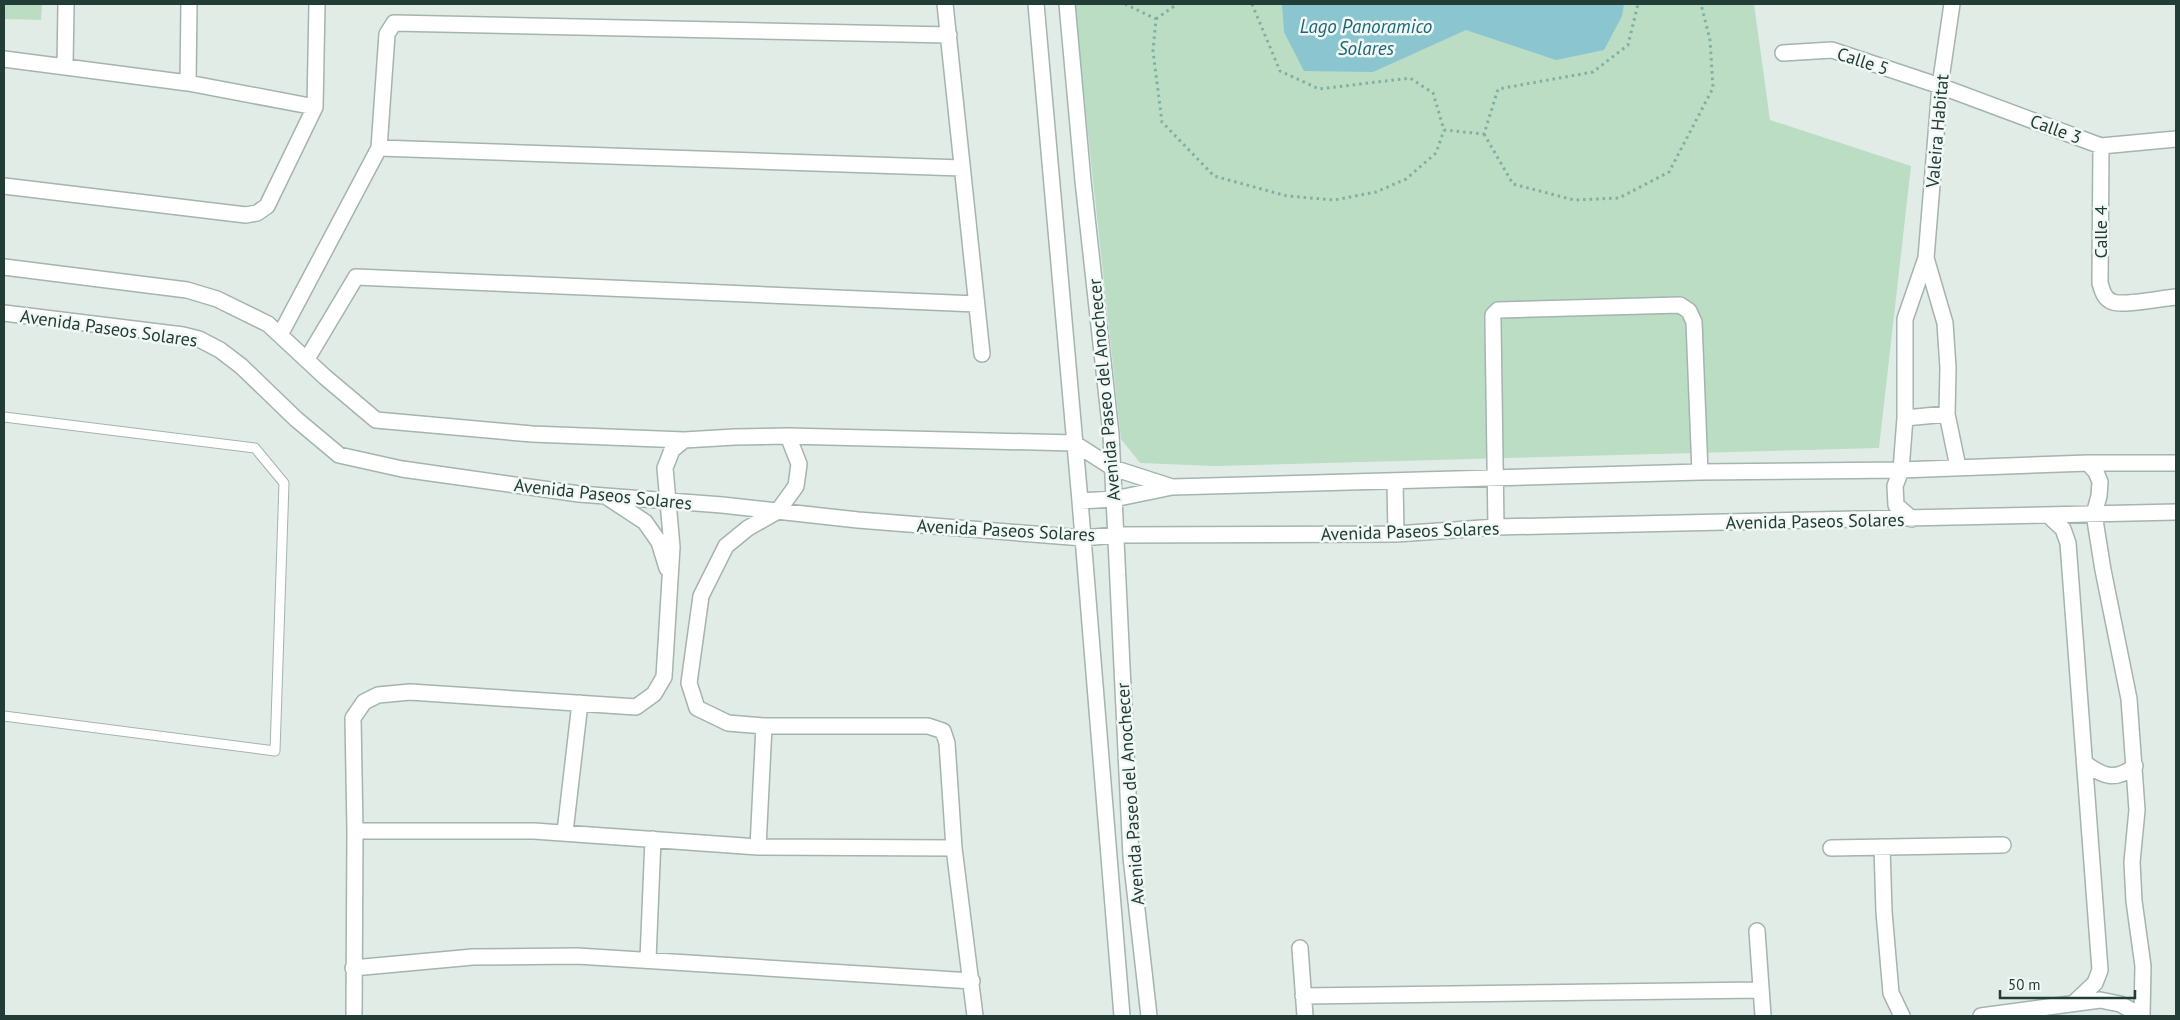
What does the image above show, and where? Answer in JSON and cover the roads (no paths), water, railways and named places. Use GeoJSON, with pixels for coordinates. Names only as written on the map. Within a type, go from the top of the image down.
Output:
{"type":"FeatureCollection","features":[{"type":"Feature","properties":{"kind":"street"},"geometry":{"type":"LineString","coordinates":[[65,66],[66,4]]}},
{"type":"Feature","properties":{"kind":"street"},"geometry":{"type":"LineString","coordinates":[[188,83],[190,4]]}},
{"type":"Feature","properties":{"kind":"street"},"geometry":{"type":"LineString","coordinates":[[4,186],[246,215],[257,214],[267,206],[315,107],[317,4]]}},
{"type":"Feature","properties":{"kind":"street"},"geometry":{"type":"LineString","coordinates":[[945,4],[982,354]]}},
{"type":"Feature","properties":{"kind":"street","name":"Avenida Paseo del Anochecer"},"geometry":{"type":"LineString","coordinates":[[1036,4],[1080,501],[1122,1016]]}},
{"type":"Feature","properties":{"kind":"street","name":"Avenida Paseo del Anochecer"},"geometry":{"type":"LineString","coordinates":[[1067,4],[1084,191],[1111,434],[1131,857],[1149,1016]]}},
{"type":"Feature","properties":{"kind":"street","name":"Valeira Habitat"},"geometry":{"type":"LineString","coordinates":[[1912,519],[1896,505],[1895,486],[1901,470],[1905,418],[1905,319],[1926,258],[1940,86],[1952,4]]}},
{"type":"Feature","properties":{"kind":"street"},"geometry":{"type":"LineString","coordinates":[[280,335],[379,148],[387,34],[394,22],[948,35]]}},
{"type":"Feature","properties":{"kind":"street","name":"Calle 5"},"geometry":{"type":"LineString","coordinates":[[1783,53],[1832,50],[1940,86]]}},
{"type":"Feature","properties":{"kind":"street"},"geometry":{"type":"LineString","coordinates":[[4,59],[188,83],[315,107]]}},
{"type":"Feature","properties":{"kind":"street","name":"Calle 3"},"geometry":{"type":"LineString","coordinates":[[1940,86],[2101,146],[2176,139]]}},
{"type":"Feature","properties":{"kind":"street","name":"Calle 4"},"geometry":{"type":"LineString","coordinates":[[2101,146],[2100,283],[2103,295],[2112,302],[2176,297]]}},
{"type":"Feature","properties":{"kind":"street"},"geometry":{"type":"LineString","coordinates":[[379,148],[962,168]]}},
{"type":"Feature","properties":{"kind":"street","name":"Valeira Habitat"},"geometry":{"type":"LineString","coordinates":[[1926,258],[1945,323],[1948,368],[1947,414],[1958,467]]}},
{"type":"Feature","properties":{"kind":"street"},"geometry":{"type":"LineString","coordinates":[[4,266],[188,290],[217,299],[268,324],[376,420],[532,434],[684,440],[788,436],[1074,443]]}},
{"type":"Feature","properties":{"kind":"street"},"geometry":{"type":"LineString","coordinates":[[307,359],[356,277],[976,304]]}},
{"type":"Feature","properties":{"kind":"street"},"geometry":{"type":"LineString","coordinates":[[1496,527],[1492,323],[1494,315],[1498,310],[1680,305],[1689,311],[1694,322],[1700,472]]}},
{"type":"Feature","properties":{"kind":"street","name":"Avenida Paseos Solares"},"geometry":{"type":"LineString","coordinates":[[4,313],[183,335],[200,339],[220,350],[241,366],[296,419],[339,455],[402,469],[606,496],[858,520],[1083,538],[1116,535],[1396,534],[1496,527],[2176,512]]}},
{"type":"Feature","properties":{"kind":"street"},"geometry":{"type":"LineString","coordinates":[[1905,418],[1947,414]]}},
{"type":"Feature","properties":{"kind":"street"},"geometry":{"type":"LineString","coordinates":[[788,436],[799,464],[796,486],[778,512],[748,528],[726,546],[701,596],[689,683],[697,708],[728,723],[764,726],[928,726],[943,731],[947,743],[954,848],[975,1016]]}},
{"type":"Feature","properties":{"kind":"street"},"geometry":{"type":"LineString","coordinates":[[354,1016],[355,831],[353,718],[364,702],[378,695],[410,692],[636,707],[654,694],[664,677],[672,547],[665,468],[672,450],[684,440]]}},
{"type":"Feature","properties":{"kind":"street","name":"Avenida Paseos Solares"},"geometry":{"type":"LineString","coordinates":[[1074,443],[1113,468],[1172,487]]}},
{"type":"Feature","properties":{"kind":"street"},"geometry":{"type":"LineString","coordinates":[[1981,1016],[2100,1000],[2120,1004],[2142,1016],[2143,966],[2134,901],[2132,862],[2137,810],[2129,699],[2103,570],[2094,514],[2099,496],[2100,482],[2096,472],[2088,463]]}},
{"type":"Feature","properties":{"kind":"street","name":"Avenida Paseos Solares"},"geometry":{"type":"LineString","coordinates":[[1080,501],[1114,499],[1172,487],[1700,472],[1901,470],[2088,463],[2176,463]]}},
{"type":"Feature","properties":{"kind":"street"},"geometry":{"type":"LineString","coordinates":[[1395,480],[1396,534]]}},
{"type":"Feature","properties":{"kind":"street"},"geometry":{"type":"LineString","coordinates":[[606,496],[645,522],[659,542],[670,577]]}},
{"type":"Feature","properties":{"kind":"street"},"geometry":{"type":"LineString","coordinates":[[2048,515],[2064,529],[2068,543],[2100,970],[2095,983],[2075,1002]]}},
{"type":"Feature","properties":{"kind":"street"},"geometry":{"type":"LineString","coordinates":[[565,832],[580,703]]}},
{"type":"Feature","properties":{"kind":"street"},"geometry":{"type":"LineString","coordinates":[[758,847],[764,726]]}},
{"type":"Feature","properties":{"kind":"street"},"geometry":{"type":"LineString","coordinates":[[2086,764],[2098,772],[2111,776],[2125,774],[2135,766]]}},
{"type":"Feature","properties":{"kind":"street"},"geometry":{"type":"LineString","coordinates":[[355,831],[565,832],[758,847],[954,848]]}},
{"type":"Feature","properties":{"kind":"street"},"geometry":{"type":"LineString","coordinates":[[648,959],[653,839]]}},
{"type":"Feature","properties":{"kind":"street"},"geometry":{"type":"LineString","coordinates":[[1831,848],[2003,845]]}},
{"type":"Feature","properties":{"kind":"street"},"geometry":{"type":"LineString","coordinates":[[1882,847],[1884,912],[1891,993],[1902,1016]]}},
{"type":"Feature","properties":{"kind":"street"},"geometry":{"type":"LineString","coordinates":[[1757,932],[1763,1016]]}},
{"type":"Feature","properties":{"kind":"street"},"geometry":{"type":"LineString","coordinates":[[1300,948],[1304,1016]]}},
{"type":"Feature","properties":{"kind":"street"},"geometry":{"type":"LineString","coordinates":[[353,968],[473,957],[577,956],[972,981]]}},
{"type":"Feature","properties":{"kind":"street"},"geometry":{"type":"LineString","coordinates":[[1304,996],[1760,990]]}},
{"type":"Feature","properties":{"kind":"lane"},"geometry":{"type":"LineString","coordinates":[[4,417],[255,448],[284,483],[276,751],[4,716]]}},
{"type":"Feature","properties":{"kind":"water","name":"Lago Panoramico Solares"},"geometry":{"type":"Polygon","coordinates":[[[1282,4],[1624,4],[1622,16],[1604,50],[1556,60],[1466,30],[1373,72],[1304,71],[1284,32],[1282,4]]]}}]}
